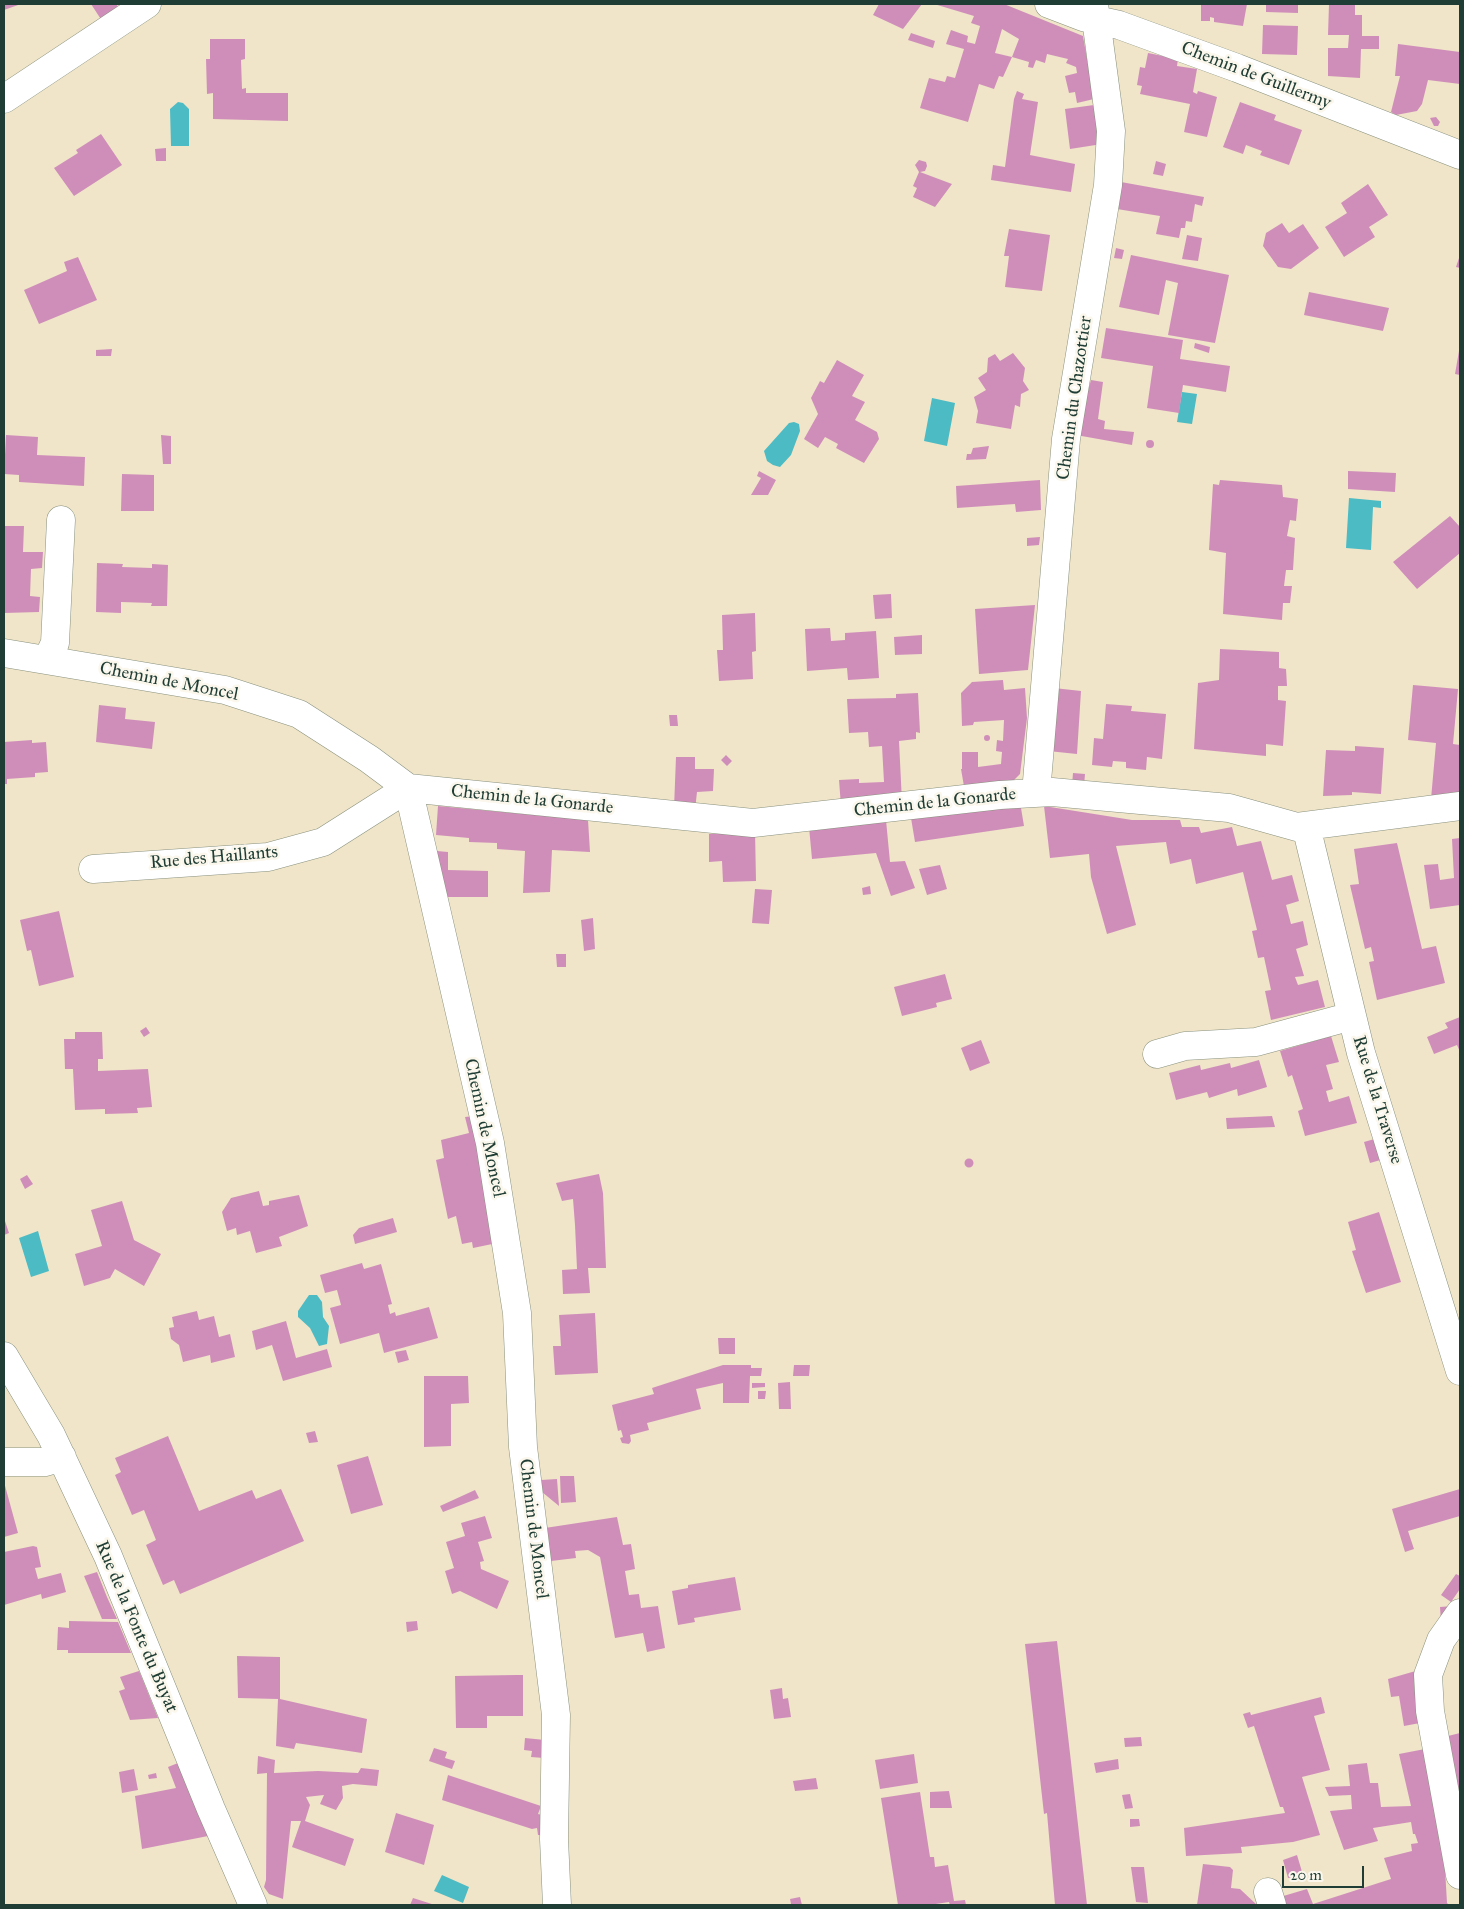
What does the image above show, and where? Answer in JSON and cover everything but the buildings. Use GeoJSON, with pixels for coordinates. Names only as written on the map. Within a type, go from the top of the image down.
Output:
{"type":"FeatureCollection","features":[{"type":"Feature","properties":{"kind":"street"},"geometry":{"type":"LineString","coordinates":[[4,99],[147,4]]}},
{"type":"Feature","properties":{"kind":"street","name":"Chemin de Guillermy"},"geometry":{"type":"LineString","coordinates":[[1049,4],[1095,12],[1119,25],[1237,68],[1460,156]]}},
{"type":"Feature","properties":{"kind":"street","name":"Chemin du Chazottier"},"geometry":{"type":"LineString","coordinates":[[1036,794],[1066,439],[1108,185],[1111,131],[1095,12]]}},
{"type":"Feature","properties":{"kind":"street"},"geometry":{"type":"LineString","coordinates":[[46,660],[55,643],[61,520]]}},
{"type":"Feature","properties":{"kind":"street","name":"Chemin de Moncel"},"geometry":{"type":"LineString","coordinates":[[4,653],[225,690],[299,714],[369,759],[408,788],[490,1143],[517,1313],[523,1447],[556,1714],[554,1838],[557,1905]]}},
{"type":"Feature","properties":{"kind":"street","name":"Chemin de la Gonarde"},"geometry":{"type":"LineString","coordinates":[[408,788],[753,823],[1000,795],[1052,792],[1228,808],[1297,827],[1460,806]]}},
{"type":"Feature","properties":{"kind":"street","name":"Rue des Haillants"},"geometry":{"type":"LineString","coordinates":[[92,868],[268,857],[323,842],[408,788]]}},
{"type":"Feature","properties":{"kind":"street","name":"Rue de la Traverse"},"geometry":{"type":"LineString","coordinates":[[1306,826],[1361,1053],[1460,1370]]}},
{"type":"Feature","properties":{"kind":"street"},"geometry":{"type":"LineString","coordinates":[[1157,1054],[1185,1046],[1256,1042],[1352,1016]]}},
{"type":"Feature","properties":{"kind":"street","name":"Rue de la Fonte du Buyat"},"geometry":{"type":"LineString","coordinates":[[4,1356],[62,1458],[108,1556],[211,1809],[253,1905]]}},
{"type":"Feature","properties":{"kind":"street"},"geometry":{"type":"LineString","coordinates":[[4,1462],[45,1462],[62,1458]]}},
{"type":"Feature","properties":{"kind":"street"},"geometry":{"type":"LineString","coordinates":[[1460,1613],[1441,1640],[1428,1674],[1430,1711],[1460,1875]]}},
{"type":"Feature","properties":{"kind":"water"},"geometry":{"type":"Polygon","coordinates":[[[178,102],[183,103],[189,109],[189,146],[171,146],[170,109],[178,102]]]}},
{"type":"Feature","properties":{"kind":"water"},"geometry":{"type":"Polygon","coordinates":[[[1182,392],[1197,394],[1192,424],[1177,422],[1182,392]]]}},
{"type":"Feature","properties":{"kind":"water"},"geometry":{"type":"Polygon","coordinates":[[[932,398],[955,403],[947,446],[924,441],[932,398]]]}},
{"type":"Feature","properties":{"kind":"water"},"geometry":{"type":"Polygon","coordinates":[[[789,423],[799,424],[800,431],[791,455],[780,467],[773,465],[767,461],[764,451],[789,423]]]}},
{"type":"Feature","properties":{"kind":"water"},"geometry":{"type":"Polygon","coordinates":[[[1349,498],[1381,501],[1381,508],[1373,507],[1371,550],[1346,548],[1349,498]]]}},
{"type":"Feature","properties":{"kind":"water"},"geometry":{"type":"Polygon","coordinates":[[[38,1231],[49,1271],[31,1277],[19,1238],[38,1231]]]}},
{"type":"Feature","properties":{"kind":"water"},"geometry":{"type":"Polygon","coordinates":[[[309,1295],[317,1295],[322,1302],[323,1317],[329,1326],[327,1344],[319,1346],[310,1328],[298,1317],[298,1311],[309,1295]]]}},
{"type":"Feature","properties":{"kind":"water"},"geometry":{"type":"Polygon","coordinates":[[[442,1875],[469,1887],[463,1903],[434,1891],[442,1875]]]}}]}
